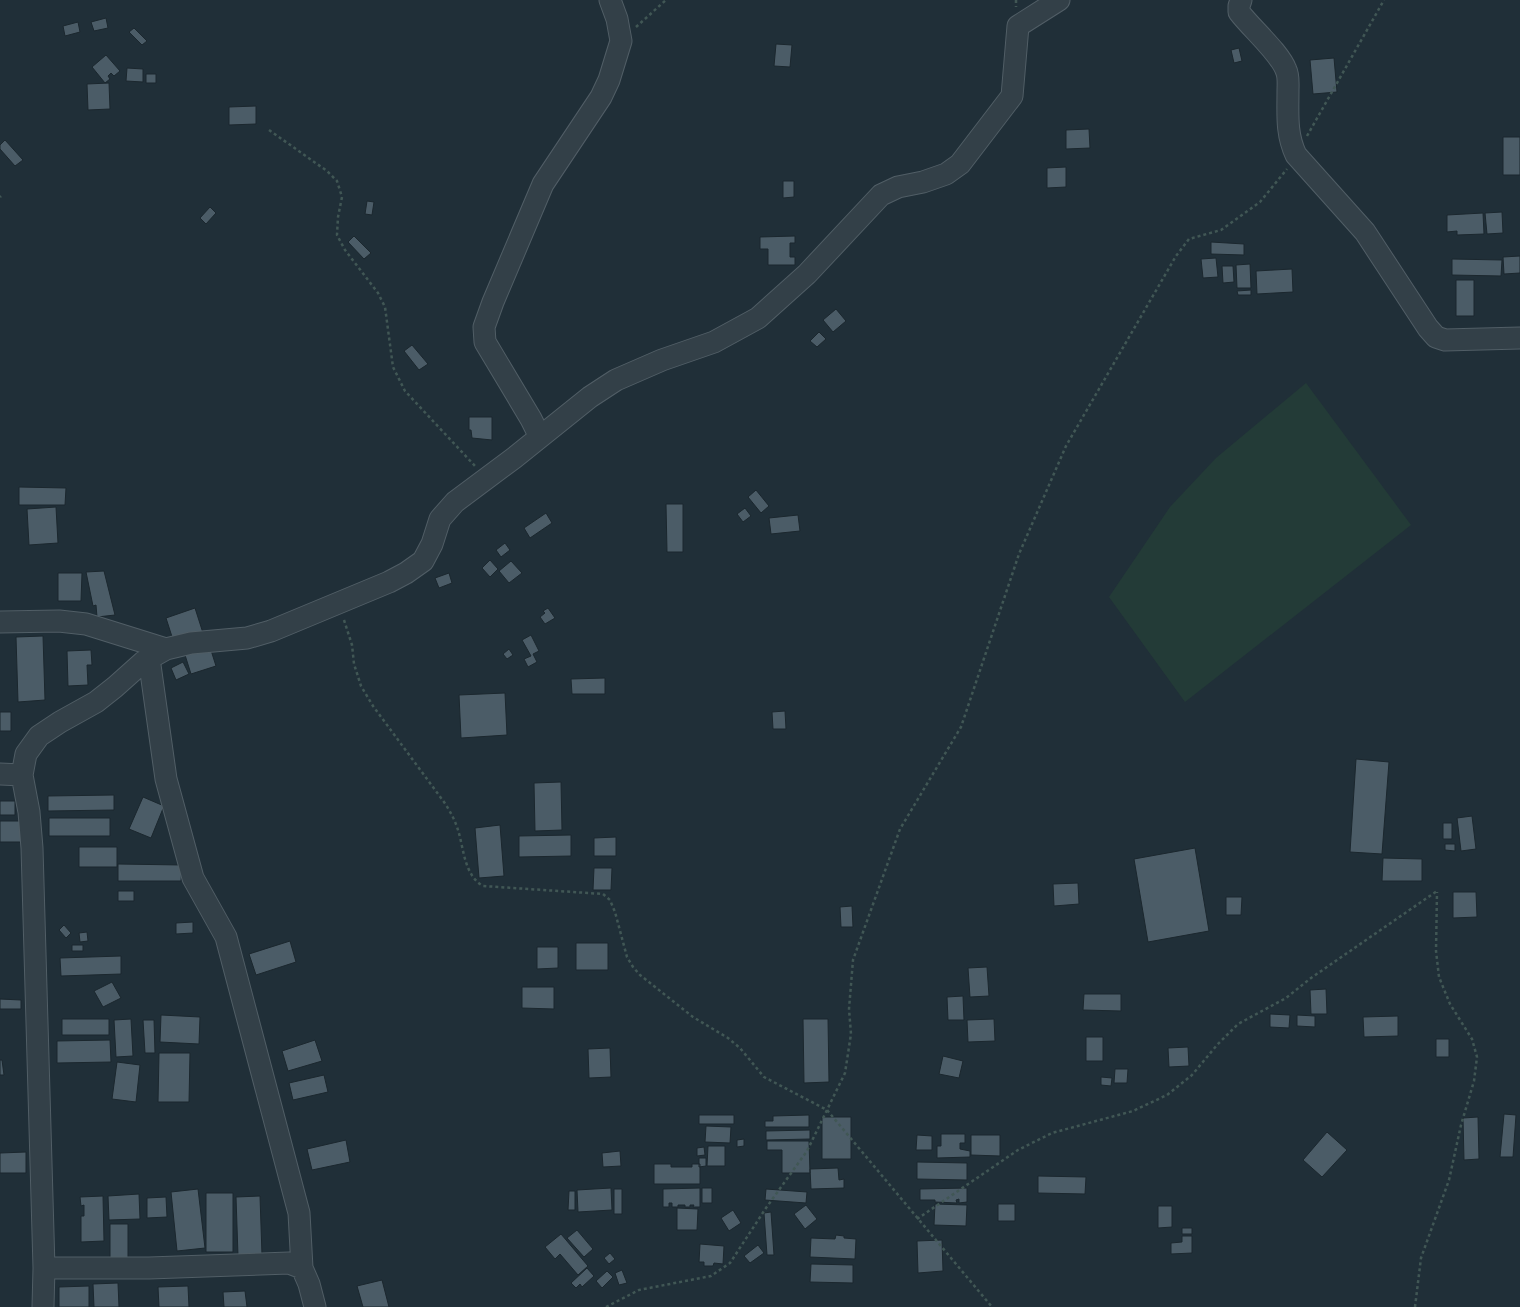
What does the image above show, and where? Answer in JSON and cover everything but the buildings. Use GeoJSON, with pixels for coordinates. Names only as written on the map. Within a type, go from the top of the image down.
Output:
{"type":"FeatureCollection","features":[{"type":"Feature","properties":{"kind":"street"},"geometry":{"type":"LineString","coordinates":[[540,437],[531,419],[485,342],[484,327],[493,302],[543,184],[601,97],[609,80],[621,41],[617,20],[610,0]]}},
{"type":"Feature","properties":{"kind":"street"},"geometry":{"type":"LineString","coordinates":[[43,1307],[44,1268],[32,848],[29,812],[22,774],[26,754],[39,736],[60,722],[96,702],[116,688],[143,662],[157,654],[191,643],[247,638],[271,631],[338,604],[400,576],[422,561],[432,544],[440,519],[455,502],[590,397],[616,380],[662,360],[714,342],[758,318],[807,274],[881,195],[898,187],[923,182],[946,174],[960,164],[1012,96],[1018,26],[1059,0]]}},
{"type":"Feature","properties":{"kind":"street"},"geometry":{"type":"LineString","coordinates":[[1241,0],[1239,12],[1280,59],[1286,70],[1288,80],[1290,144],[1296,155],[1365,232],[1428,328],[1436,337],[1445,340],[1520,338]]}},
{"type":"Feature","properties":{"kind":"street"},"geometry":{"type":"LineString","coordinates":[[0,622],[59,621],[86,624],[157,654]]}},
{"type":"Feature","properties":{"kind":"street"},"geometry":{"type":"LineString","coordinates":[[157,654],[166,779],[193,878],[226,937],[299,1213],[302,1268],[309,1284],[315,1307]]}},
{"type":"Feature","properties":{"kind":"street"},"geometry":{"type":"LineString","coordinates":[[0,774],[22,774]]}},
{"type":"Feature","properties":{"kind":"street"},"geometry":{"type":"LineString","coordinates":[[44,1268],[149,1268],[289,1263],[302,1268]]}},
{"type":"Feature","properties":{"kind":"path"},"geometry":{"type":"LineString","coordinates":[[621,41],[666,0]]}},
{"type":"Feature","properties":{"kind":"path"},"geometry":{"type":"LineString","coordinates":[[606,1307],[638,1290],[711,1276],[730,1263],[766,1208],[807,1151],[845,1073],[851,1034],[849,1009],[853,960],[900,829],[961,727],[1019,554],[1066,446],[1176,256],[1189,239],[1221,230],[1260,202],[1275,185],[1296,155],[1384,0]]}},
{"type":"Feature","properties":{"kind":"path"},"geometry":{"type":"LineString","coordinates":[[268,130],[327,171],[337,181],[342,197],[338,217],[337,235],[345,250],[378,293],[385,307],[394,367],[404,391],[486,478]]}},
{"type":"Feature","properties":{"kind":"path"},"geometry":{"type":"LineString","coordinates":[[338,604],[352,645],[354,664],[361,686],[372,706],[450,811],[458,828],[470,873],[476,881],[483,886],[603,894],[610,900],[615,912],[627,957],[632,966],[640,975],[692,1017],[734,1043],[764,1077],[827,1110],[992,1307]]}},
{"type":"Feature","properties":{"kind":"path"},"geometry":{"type":"LineString","coordinates":[[917,1219],[1018,1150],[1052,1133],[1132,1111],[1167,1095],[1192,1075],[1217,1045],[1238,1024],[1286,998],[1311,978],[1437,891],[1436,951],[1439,977],[1450,1004],[1472,1039],[1477,1058],[1474,1081],[1461,1125],[1449,1180],[1421,1258],[1415,1307]]}},
{"type":"Feature","properties":{"kind":"green space"},"geometry":{"type":"Polygon","coordinates":[[[1306,383],[1411,525],[1185,702],[1109,597],[1170,507],[1216,458],[1306,383]]]}}]}
